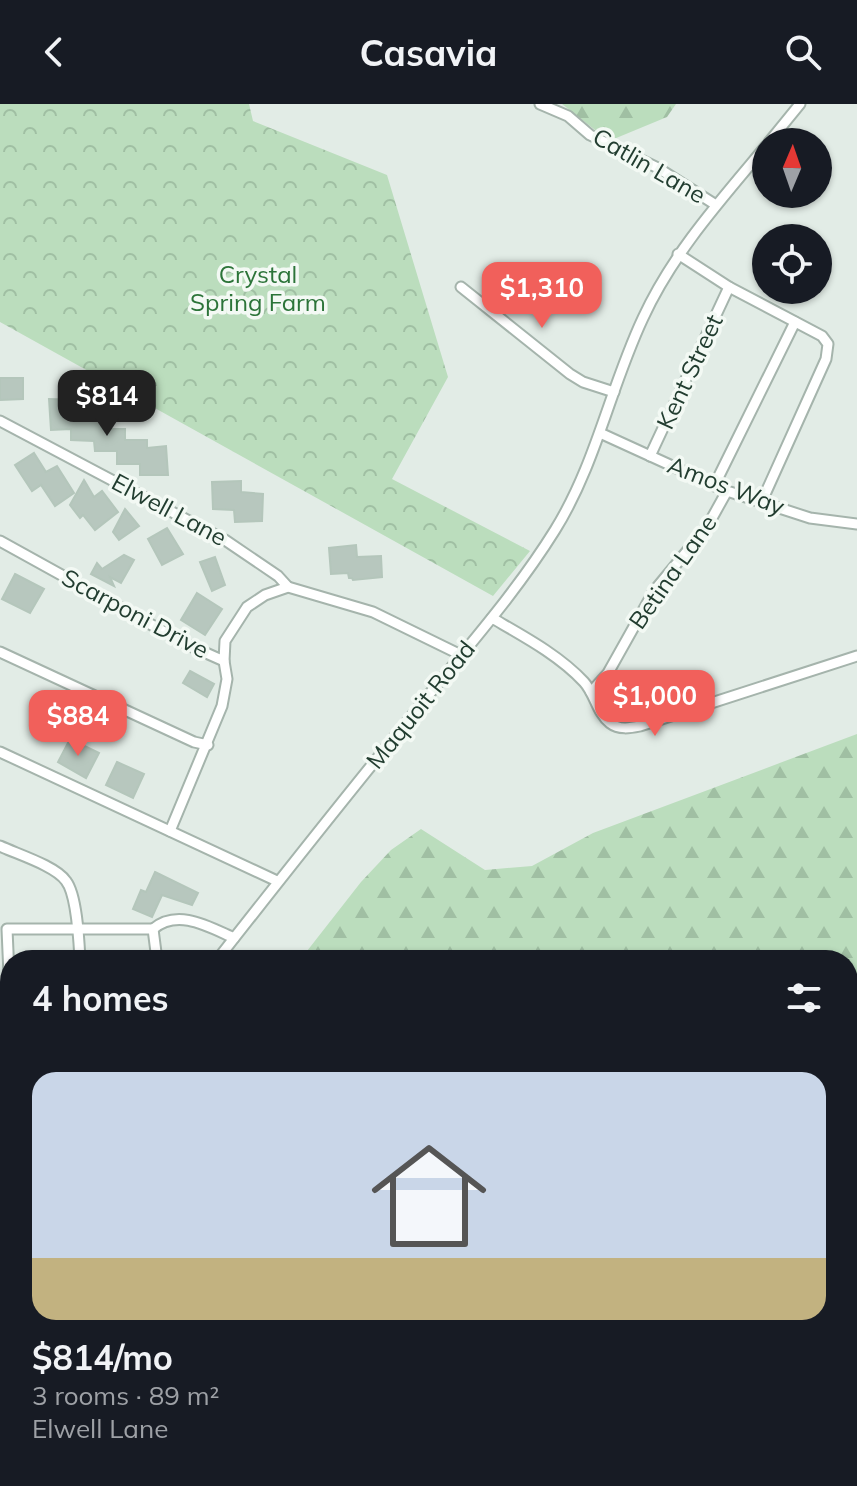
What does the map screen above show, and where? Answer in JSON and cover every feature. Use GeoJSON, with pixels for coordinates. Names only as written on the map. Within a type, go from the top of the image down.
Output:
{"type":"FeatureCollection","features":[{"type":"Feature","properties":{"kind":"street","name":"Catlin Lane"},"geometry":{"type":"LineString","coordinates":[[540,104],[568,116],[590,135],[658,168],[716,205]]}},
{"type":"Feature","properties":{"kind":"street","name":"Maquoit Road"},"geometry":{"type":"LineString","coordinates":[[781,128],[800,104]]}},
{"type":"Feature","properties":{"kind":"street","name":"Maquoit Road"},"geometry":{"type":"LineString","coordinates":[[225,950],[277,881],[492,618],[557,527],[581,482],[641,322],[678,254],[752,163]]}},
{"type":"Feature","properties":{"kind":"street"},"geometry":{"type":"LineString","coordinates":[[678,254],[729,287],[826,340],[828,349],[762,501]]}},
{"type":"Feature","properties":{"kind":"street"},"geometry":{"type":"LineString","coordinates":[[461,287],[570,374],[583,382],[614,392]]}},
{"type":"Feature","properties":{"kind":"street","name":"Kent Street"},"geometry":{"type":"LineString","coordinates":[[650,456],[729,287]]}},
{"type":"Feature","properties":{"kind":"street"},"geometry":{"type":"LineString","coordinates":[[714,486],[795,322]]}},
{"type":"Feature","properties":{"kind":"street","name":"Elwell Lane"},"geometry":{"type":"LineString","coordinates":[[0,421],[225,540],[278,576],[288,587]]}},
{"type":"Feature","properties":{"kind":"street","name":"Amos Way"},"geometry":{"type":"LineString","coordinates":[[600,433],[727,491],[810,518],[857,524]]}},
{"type":"Feature","properties":{"kind":"street","name":"Betina Lane"},"geometry":{"type":"LineString","coordinates":[[591,692],[608,673],[654,591],[707,527],[727,491]]}},
{"type":"Feature","properties":{"kind":"street","name":"Scarponi Drive"},"geometry":{"type":"LineString","coordinates":[[0,541],[188,645],[224,661],[225,641],[247,607],[265,595],[288,587]]}},
{"type":"Feature","properties":{"kind":"street"},"geometry":{"type":"LineString","coordinates":[[288,587],[373,612],[461,655]]}},
{"type":"Feature","properties":{"kind":"street"},"geometry":{"type":"LineString","coordinates":[[492,618],[574,671],[591,692],[608,722],[618,727],[629,728],[857,656]]}},
{"type":"Feature","properties":{"kind":"street"},"geometry":{"type":"LineString","coordinates":[[0,652],[194,742],[208,745]]}},
{"type":"Feature","properties":{"kind":"street"},"geometry":{"type":"LineString","coordinates":[[170,831],[208,745],[226,693],[224,661]]}},
{"type":"Feature","properties":{"kind":"street"},"geometry":{"type":"LineString","coordinates":[[0,752],[277,881]]}},
{"type":"Feature","properties":{"kind":"street"},"geometry":{"type":"LineString","coordinates":[[0,846],[66,880],[71,891],[79,950]]}},
{"type":"Feature","properties":{"kind":"street"},"geometry":{"type":"LineString","coordinates":[[5,950],[3,929],[153,929],[167,920],[186,919],[234,938]]}},
{"type":"Feature","properties":{"kind":"street"},"geometry":{"type":"LineString","coordinates":[[153,929],[156,950]]}},
{"type":"Feature","properties":{"kind":"green space","name":"Crystal Spring Farm"},"geometry":{"type":"Polygon","coordinates":[[[0,104],[249,104],[253,121],[387,175],[448,377],[392,479],[530,551],[493,596],[0,322],[0,104]]]}},
{"type":"Feature","properties":{"kind":"green space"},"geometry":{"type":"Polygon","coordinates":[[[562,104],[676,104],[667,117],[609,141],[562,104]]]}},
{"type":"Feature","properties":{"kind":"green space"},"geometry":{"type":"Polygon","coordinates":[[[857,734],[857,950],[308,950],[361,882],[391,850],[421,829],[485,870],[532,866],[593,833],[857,734]]]}},
{"type":"Feature","properties":{"kind":"building"},"geometry":{"type":"Polygon","coordinates":[[[0,378],[23,378],[23,399],[0,400],[0,378]]]}},
{"type":"Feature","properties":{"kind":"building"},"geometry":{"type":"Polygon","coordinates":[[[49,399],[79,400],[79,413],[102,413],[102,429],[125,429],[125,440],[147,440],[147,448],[166,446],[168,475],[140,475],[140,464],[117,464],[117,451],[95,451],[94,441],[71,440],[71,429],[51,430],[49,399]]]}},
{"type":"Feature","properties":{"kind":"building"},"geometry":{"type":"Polygon","coordinates":[[[34,453],[46,472],[57,466],[74,493],[55,506],[41,485],[32,491],[15,465],[34,453]]]}},
{"type":"Feature","properties":{"kind":"building"},"geometry":{"type":"Polygon","coordinates":[[[84,480],[94,497],[102,491],[118,512],[95,530],[70,505],[84,480]]]}},
{"type":"Feature","properties":{"kind":"building"},"geometry":{"type":"Polygon","coordinates":[[[241,481],[241,492],[263,494],[262,521],[235,522],[234,510],[213,509],[212,482],[241,481]]]}},
{"type":"Feature","properties":{"kind":"building"},"geometry":{"type":"Polygon","coordinates":[[[125,509],[139,526],[119,540],[113,532],[125,509]]]}},
{"type":"Feature","properties":{"kind":"building"},"geometry":{"type":"Polygon","coordinates":[[[167,528],[183,554],[162,565],[148,539],[167,528]]]}},
{"type":"Feature","properties":{"kind":"building"},"geometry":{"type":"Polygon","coordinates":[[[356,545],[357,557],[381,556],[382,577],[353,580],[348,573],[331,574],[329,548],[356,545]]]}},
{"type":"Feature","properties":{"kind":"building"},"geometry":{"type":"Polygon","coordinates":[[[124,555],[134,560],[121,583],[110,577],[114,586],[91,574],[97,563],[102,569],[124,555]]]}},
{"type":"Feature","properties":{"kind":"building"},"geometry":{"type":"Polygon","coordinates":[[[215,557],[225,585],[212,591],[200,562],[215,557]]]}},
{"type":"Feature","properties":{"kind":"building"},"geometry":{"type":"Polygon","coordinates":[[[15,574],[44,589],[30,613],[2,599],[15,574]]]}},
{"type":"Feature","properties":{"kind":"building"},"geometry":{"type":"Polygon","coordinates":[[[197,593],[222,609],[205,635],[181,620],[197,593]]]}},
{"type":"Feature","properties":{"kind":"building"},"geometry":{"type":"Polygon","coordinates":[[[190,671],[214,684],[207,697],[183,683],[190,671]]]}},
{"type":"Feature","properties":{"kind":"building"},"geometry":{"type":"Polygon","coordinates":[[[70,739],[99,753],[86,778],[58,762],[70,739]]]}},
{"type":"Feature","properties":{"kind":"building"},"geometry":{"type":"Polygon","coordinates":[[[117,762],[144,774],[133,798],[106,785],[117,762]]]}},
{"type":"Feature","properties":{"kind":"building"},"geometry":{"type":"Polygon","coordinates":[[[155,872],[198,893],[192,905],[162,895],[152,917],[133,909],[141,890],[146,892],[155,872]]]}}]}
